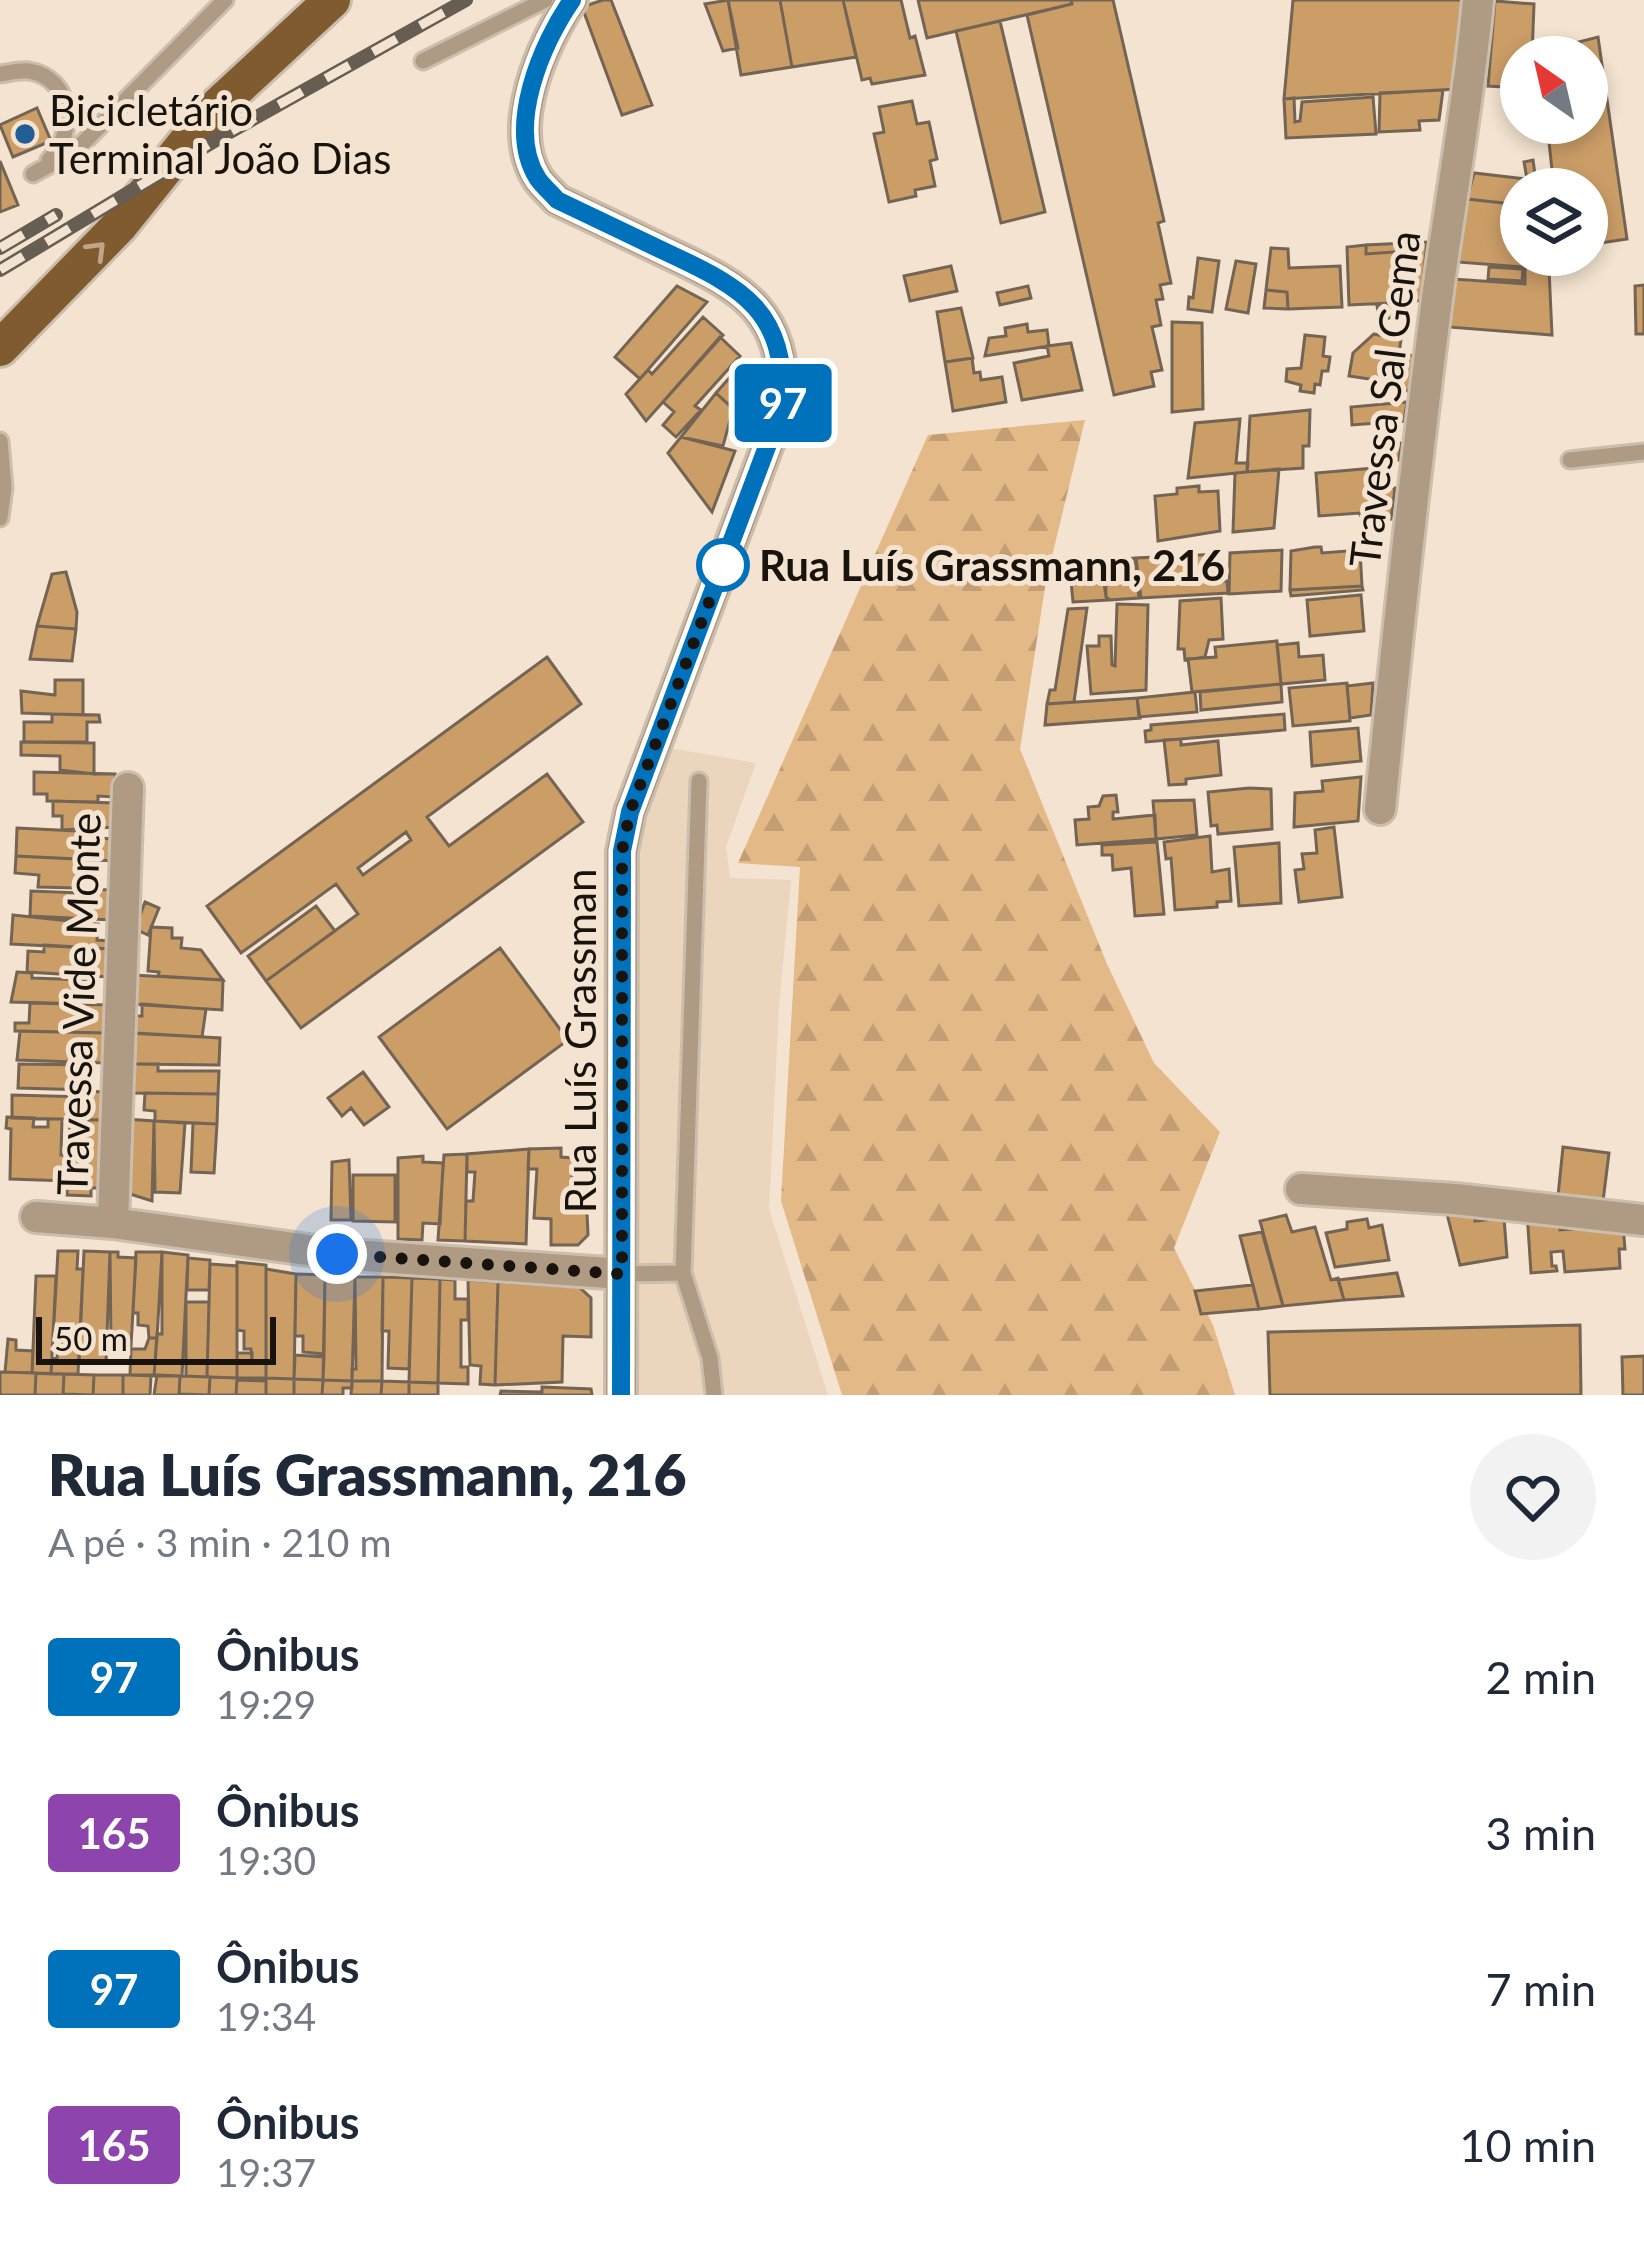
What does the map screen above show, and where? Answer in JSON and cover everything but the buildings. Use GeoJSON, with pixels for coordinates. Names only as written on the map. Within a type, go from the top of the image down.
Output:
{"type":"FeatureCollection","features":[{"type":"Feature","properties":{"kind":"main road"},"geometry":{"type":"LineString","coordinates":[[0,348],[119,226],[209,114],[332,0]]}},
{"type":"Feature","properties":{"kind":"street","name":"Rua Luís Grassman"},"geometry":{"type":"LineString","coordinates":[[572,0],[544,47],[528,97],[527,151],[536,177],[557,200],[731,283],[764,317],[784,364],[783,404],[630,812],[622,851],[621,1395]]}},
{"type":"Feature","properties":{"kind":"street","name":"Travessa Sal Gema"},"geometry":{"type":"LineString","coordinates":[[1380,809],[1412,498],[1447,224],[1469,101],[1478,0]]}},
{"type":"Feature","properties":{"kind":"street","name":"Travessa Vide Monte"},"geometry":{"type":"LineString","coordinates":[[112,1223],[128,788]]}},
{"type":"Feature","properties":{"kind":"street"},"geometry":{"type":"LineString","coordinates":[[1301,1189],[1455,1199],[1644,1220]]}},
{"type":"Feature","properties":{"kind":"street"},"geometry":{"type":"LineString","coordinates":[[36,1217],[337,1254],[622,1274]]}},
{"type":"Feature","properties":{"kind":"lane"},"geometry":{"type":"LineString","coordinates":[[0,74],[29,71],[54,83],[68,111],[68,134],[60,150],[33,174],[75,151],[225,0]]}},
{"type":"Feature","properties":{"kind":"lane"},"geometry":{"type":"LineString","coordinates":[[423,61],[545,0]]}},
{"type":"Feature","properties":{"kind":"lane"},"geometry":{"type":"LineString","coordinates":[[0,441],[4,488],[0,518]]}},
{"type":"Feature","properties":{"kind":"lane"},"geometry":{"type":"LineString","coordinates":[[1570,460],[1644,452]]}},
{"type":"Feature","properties":{"kind":"lane"},"geometry":{"type":"LineString","coordinates":[[699,781],[683,1273],[710,1358],[714,1395]]}},
{"type":"Feature","properties":{"kind":"lane"},"geometry":{"type":"LineString","coordinates":[[622,1274],[683,1273]]}},
{"type":"Feature","properties":{"kind":"shaded area"},"geometry":{"type":"Polygon","coordinates":[[[670,748],[756,763],[726,847],[730,878],[791,880],[769,1209],[828,1395],[634,1395],[639,844],[670,748]]]}},
{"type":"Feature","properties":{"kind":"green space"},"geometry":{"type":"Polygon","coordinates":[[[1085,420],[1046,581],[1020,749],[1107,964],[1154,1063],[1220,1132],[1174,1248],[1213,1325],[1235,1395],[842,1395],[781,1201],[800,867],[738,863],[928,435],[1085,420]]]}},
{"type":"Feature","properties":{"kind":"railway"},"geometry":{"type":"LineString","coordinates":[[0,270],[221,137],[466,0]]}},
{"type":"Feature","properties":{"kind":"railway"},"geometry":{"type":"LineString","coordinates":[[0,248],[56,215]]}},
{"type":"Feature","properties":{"kind":"bus line","name":"97"},"geometry":{"type":"LineString","coordinates":[[572,0],[544,47],[528,97],[527,151],[536,177],[557,200],[731,283],[764,317],[784,364],[783,404],[630,812],[622,851],[621,1395]]}},
{"type":"Feature","properties":{"kind":"place","name":"Bicicletário Terminal João Dias"},"geometry":{"type":"Point","coordinates":[25,134]}},
{"type":"Feature","properties":{"kind":"place","name":"Rua Luís Grassmann, 216"},"geometry":{"type":"Point","coordinates":[723,565]}},
{"type":"Feature","properties":{"kind":"route"},"geometry":{"type":"LineString","coordinates":[[337,1254],[622,1274],[622,851],[630,812],[723,565]]}}]}
